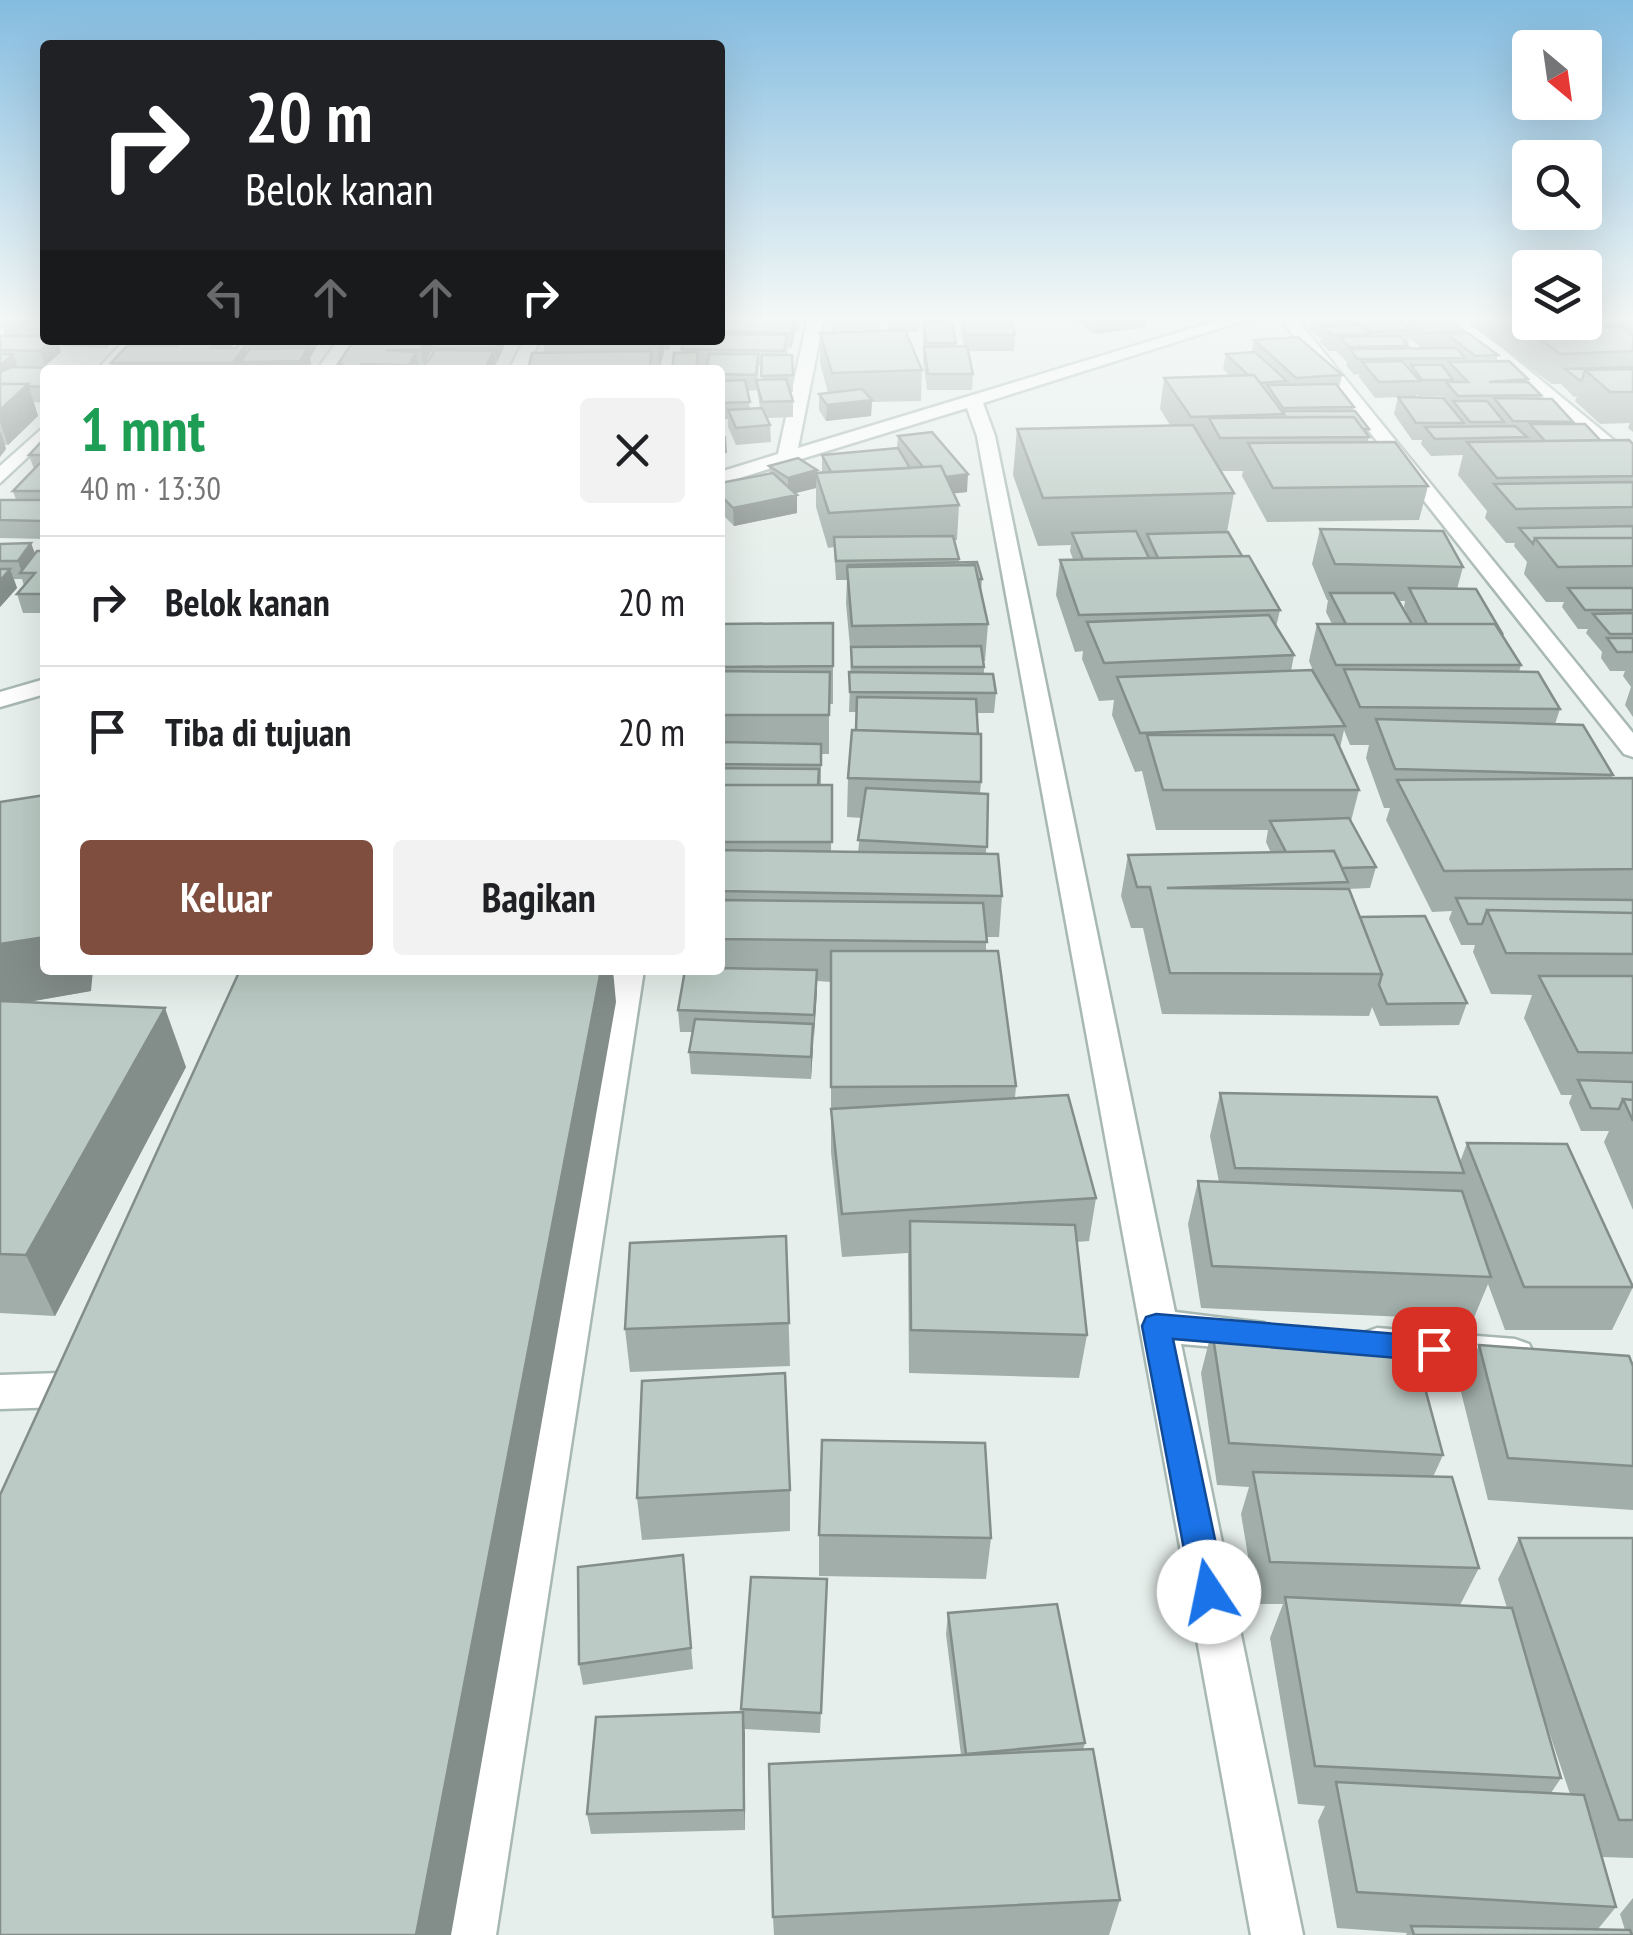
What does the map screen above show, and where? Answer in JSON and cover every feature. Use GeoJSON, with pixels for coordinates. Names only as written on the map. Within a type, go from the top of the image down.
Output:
{"type":"FeatureCollection","features":[{"type":"Feature","properties":{"kind":"street"},"geometry":{"type":"LineString","coordinates":[[787,456],[797,407]]}},
{"type":"Feature","properties":{"kind":"street"},"geometry":{"type":"LineString","coordinates":[[725,476],[946,407]]}},
{"type":"Feature","properties":{"kind":"street"},"geometry":{"type":"LineString","coordinates":[[976,407],[986,436],[1277,1935]]}},
{"type":"Feature","properties":{"kind":"street"},"geometry":{"type":"LineString","coordinates":[[1359,407],[1633,750]]}},
{"type":"Feature","properties":{"kind":"street"},"geometry":{"type":"LineString","coordinates":[[1562,407],[1633,466]]}},
{"type":"Feature","properties":{"kind":"street"},"geometry":{"type":"LineString","coordinates":[[0,476],[40,436]]}},
{"type":"Feature","properties":{"kind":"street"},"geometry":{"type":"LineString","coordinates":[[0,700],[40,688]]}},
{"type":"Feature","properties":{"kind":"street"},"geometry":{"type":"LineString","coordinates":[[470,1935],[628,975]]}},
{"type":"Feature","properties":{"kind":"street"},"geometry":{"type":"LineString","coordinates":[[1156,1326],[1295,1337]]}},
{"type":"Feature","properties":{"kind":"street"},"geometry":{"type":"LineString","coordinates":[[1335,1340],[1554,1358]]}},
{"type":"Feature","properties":{"kind":"street"},"geometry":{"type":"LineString","coordinates":[[0,1392],[53,1407],[78,1354]]}},
{"type":"Feature","properties":{"kind":"building"},"geometry":{"type":"Polygon","coordinates":[[[1184,407],[1279,407],[1284,414],[1191,417],[1184,407]]]}},
{"type":"Feature","properties":{"kind":"building"},"geometry":{"type":"Polygon","coordinates":[[[1405,407],[1451,407],[1464,423],[1416,423],[1405,407]]]}},
{"type":"Feature","properties":{"kind":"building"},"geometry":{"type":"Polygon","coordinates":[[[1458,407],[1492,407],[1504,422],[1470,422],[1458,407]]]}},
{"type":"Feature","properties":{"kind":"building"},"geometry":{"type":"Polygon","coordinates":[[[1502,407],[1560,407],[1573,422],[1513,421],[1502,407]]]}},
{"type":"Feature","properties":{"kind":"building"},"geometry":{"type":"Polygon","coordinates":[[[762,408],[770,425],[736,428],[728,410],[762,408]]]}},
{"type":"Feature","properties":{"kind":"building"},"geometry":{"type":"Polygon","coordinates":[[[1283,411],[1355,411],[1369,429],[1363,429],[1354,417],[1285,417],[1283,411]]]}},
{"type":"Feature","properties":{"kind":"building"},"geometry":{"type":"Polygon","coordinates":[[[1354,417],[1369,437],[1220,438],[1209,418],[1354,417]]]}},
{"type":"Feature","properties":{"kind":"building"},"geometry":{"type":"Polygon","coordinates":[[[1530,424],[1585,424],[1600,440],[1545,441],[1530,424]]]}},
{"type":"Feature","properties":{"kind":"building"},"geometry":{"type":"Polygon","coordinates":[[[1193,425],[1234,493],[1043,498],[1017,429],[1193,425]]]}},
{"type":"Feature","properties":{"kind":"building"},"geometry":{"type":"Polygon","coordinates":[[[1515,426],[1527,437],[1435,439],[1425,427],[1515,426]]]}},
{"type":"Feature","properties":{"kind":"building"},"geometry":{"type":"Polygon","coordinates":[[[932,432],[968,474],[946,477],[941,466],[923,467],[898,436],[932,432]]]}},
{"type":"Feature","properties":{"kind":"building"},"geometry":{"type":"Polygon","coordinates":[[[1629,440],[1633,444],[1633,476],[1497,478],[1467,442],[1629,440]]]}},
{"type":"Feature","properties":{"kind":"building"},"geometry":{"type":"Polygon","coordinates":[[[1395,442],[1428,486],[1273,488],[1248,443],[1395,442]]]}},
{"type":"Feature","properties":{"kind":"building"},"geometry":{"type":"Polygon","coordinates":[[[40,443],[40,455],[29,455],[40,443]]]}},
{"type":"Feature","properties":{"kind":"building"},"geometry":{"type":"Polygon","coordinates":[[[898,448],[910,468],[831,472],[822,455],[898,448]]]}},
{"type":"Feature","properties":{"kind":"building"},"geometry":{"type":"Polygon","coordinates":[[[798,458],[817,470],[788,478],[769,466],[798,458]]]}},
{"type":"Feature","properties":{"kind":"building"},"geometry":{"type":"Polygon","coordinates":[[[40,463],[40,491],[13,491],[40,463]]]}},
{"type":"Feature","properties":{"kind":"building"},"geometry":{"type":"Polygon","coordinates":[[[941,466],[959,505],[829,513],[816,473],[941,466]]]}},
{"type":"Feature","properties":{"kind":"building"},"geometry":{"type":"Polygon","coordinates":[[[773,473],[797,495],[733,508],[725,500],[725,482],[773,473]]]}},
{"type":"Feature","properties":{"kind":"building"},"geometry":{"type":"Polygon","coordinates":[[[1633,482],[1633,507],[1516,509],[1494,484],[1633,482]]]}},
{"type":"Feature","properties":{"kind":"building"},"geometry":{"type":"Polygon","coordinates":[[[0,500],[40,500],[40,521],[0,520],[0,500]]]}},
{"type":"Feature","properties":{"kind":"building"},"geometry":{"type":"Polygon","coordinates":[[[1633,526],[1633,538],[1535,538],[1533,544],[1519,528],[1633,526]]]}},
{"type":"Feature","properties":{"kind":"building"},"geometry":{"type":"Polygon","coordinates":[[[1320,529],[1443,531],[1463,567],[1335,564],[1320,529]]]}},
{"type":"Feature","properties":{"kind":"building"},"geometry":{"type":"Polygon","coordinates":[[[1136,531],[1149,558],[1083,559],[1072,533],[1136,531]]]}},
{"type":"Feature","properties":{"kind":"building"},"geometry":{"type":"Polygon","coordinates":[[[1228,532],[1242,556],[1158,558],[1147,534],[1228,532]]]}},
{"type":"Feature","properties":{"kind":"building"},"geometry":{"type":"Polygon","coordinates":[[[953,536],[959,559],[836,561],[834,537],[953,536]]]}},
{"type":"Feature","properties":{"kind":"building"},"geometry":{"type":"Polygon","coordinates":[[[1535,538],[1633,538],[1633,566],[1558,567],[1535,538]]]}},
{"type":"Feature","properties":{"kind":"building"},"geometry":{"type":"Polygon","coordinates":[[[31,543],[18,561],[0,561],[0,544],[31,543]]]}},
{"type":"Feature","properties":{"kind":"building"},"geometry":{"type":"Polygon","coordinates":[[[40,551],[40,594],[17,594],[35,573],[20,573],[40,551]]]}},
{"type":"Feature","properties":{"kind":"building"},"geometry":{"type":"Polygon","coordinates":[[[1249,556],[1280,610],[1079,615],[1060,560],[1249,556]]]}},
{"type":"Feature","properties":{"kind":"building"},"geometry":{"type":"Polygon","coordinates":[[[977,562],[982,579],[978,579],[975,565],[848,567],[848,565],[977,562]]]}},
{"type":"Feature","properties":{"kind":"building"},"geometry":{"type":"Polygon","coordinates":[[[975,565],[988,624],[852,626],[847,567],[975,565]]]}},
{"type":"Feature","properties":{"kind":"building"},"geometry":{"type":"Polygon","coordinates":[[[1409,588],[1476,589],[1503,635],[1495,624],[1427,624],[1409,588]]]}},
{"type":"Feature","properties":{"kind":"building"},"geometry":{"type":"Polygon","coordinates":[[[1568,588],[1633,588],[1633,610],[1585,610],[1568,588]]]}},
{"type":"Feature","properties":{"kind":"building"},"geometry":{"type":"Polygon","coordinates":[[[1330,593],[1394,593],[1412,624],[1346,624],[1330,593]]]}},
{"type":"Feature","properties":{"kind":"building"},"geometry":{"type":"Polygon","coordinates":[[[1633,613],[1633,634],[1610,634],[1593,614],[1633,613]]]}},
{"type":"Feature","properties":{"kind":"building"},"geometry":{"type":"Polygon","coordinates":[[[1269,615],[1294,655],[1104,663],[1087,622],[1269,615]]]}},
{"type":"Feature","properties":{"kind":"building"},"geometry":{"type":"Polygon","coordinates":[[[833,623],[833,666],[725,667],[725,624],[833,623]]]}},
{"type":"Feature","properties":{"kind":"building"},"geometry":{"type":"Polygon","coordinates":[[[1317,624],[1495,624],[1521,665],[1336,665],[1317,624]]]}},
{"type":"Feature","properties":{"kind":"building"},"geometry":{"type":"Polygon","coordinates":[[[1607,638],[1633,638],[1633,652],[1617,652],[1607,638]]]}},
{"type":"Feature","properties":{"kind":"building"},"geometry":{"type":"Polygon","coordinates":[[[981,646],[984,667],[852,667],[851,647],[981,646]]]}},
{"type":"Feature","properties":{"kind":"building"},"geometry":{"type":"Polygon","coordinates":[[[1344,669],[1538,672],[1560,709],[1360,707],[1344,669]]]}},
{"type":"Feature","properties":{"kind":"building"},"geometry":{"type":"Polygon","coordinates":[[[1312,670],[1345,726],[1140,733],[1117,677],[1312,670]]]}},
{"type":"Feature","properties":{"kind":"building"},"geometry":{"type":"Polygon","coordinates":[[[725,671],[830,672],[829,715],[725,715],[725,671]]]}},
{"type":"Feature","properties":{"kind":"building"},"geometry":{"type":"Polygon","coordinates":[[[849,672],[993,674],[996,693],[850,692],[849,672]]]}},
{"type":"Feature","properties":{"kind":"building"},"geometry":{"type":"Polygon","coordinates":[[[857,697],[976,699],[978,734],[856,730],[857,697]]]}},
{"type":"Feature","properties":{"kind":"building"},"geometry":{"type":"Polygon","coordinates":[[[1376,719],[1583,725],[1613,775],[1395,769],[1376,719]]]}},
{"type":"Feature","properties":{"kind":"building"},"geometry":{"type":"Polygon","coordinates":[[[852,730],[981,734],[981,782],[848,778],[852,730]]]}},
{"type":"Feature","properties":{"kind":"building"},"geometry":{"type":"Polygon","coordinates":[[[1147,735],[1334,735],[1359,790],[1163,790],[1147,735]]]}},
{"type":"Feature","properties":{"kind":"building"},"geometry":{"type":"Polygon","coordinates":[[[725,742],[821,744],[821,765],[725,764],[725,742]]]}},
{"type":"Feature","properties":{"kind":"building"},"geometry":{"type":"Polygon","coordinates":[[[725,768],[819,769],[818,785],[725,785],[725,768]]]}},
{"type":"Feature","properties":{"kind":"building"},"geometry":{"type":"Polygon","coordinates":[[[1633,778],[1633,869],[1444,871],[1397,780],[1633,778]]]}},
{"type":"Feature","properties":{"kind":"building"},"geometry":{"type":"Polygon","coordinates":[[[725,785],[832,785],[832,842],[725,842],[725,785]]]}},
{"type":"Feature","properties":{"kind":"building"},"geometry":{"type":"Polygon","coordinates":[[[866,788],[988,794],[987,847],[858,840],[866,788]]]}},
{"type":"Feature","properties":{"kind":"building"},"geometry":{"type":"Polygon","coordinates":[[[40,796],[40,938],[0,944],[0,802],[40,796]]]}},
{"type":"Feature","properties":{"kind":"building"},"geometry":{"type":"Polygon","coordinates":[[[1349,818],[1376,867],[1342,868],[1334,851],[1286,852],[1270,821],[1349,818]]]}},
{"type":"Feature","properties":{"kind":"building"},"geometry":{"type":"Polygon","coordinates":[[[725,850],[998,854],[1002,896],[725,891],[725,850]]]}},
{"type":"Feature","properties":{"kind":"building"},"geometry":{"type":"Polygon","coordinates":[[[1334,851],[1348,882],[1167,888],[1349,889],[1382,974],[1170,973],[1150,887],[1137,887],[1128,855],[1334,851]]]}},
{"type":"Feature","properties":{"kind":"building"},"geometry":{"type":"Polygon","coordinates":[[[1456,898],[1633,900],[1633,913],[1487,910],[1482,924],[1468,924],[1456,898]]]}},
{"type":"Feature","properties":{"kind":"building"},"geometry":{"type":"Polygon","coordinates":[[[725,900],[983,903],[987,942],[725,939],[725,900]]]}},
{"type":"Feature","properties":{"kind":"building"},"geometry":{"type":"Polygon","coordinates":[[[1487,910],[1633,913],[1633,954],[1506,953],[1487,910]]]}},
{"type":"Feature","properties":{"kind":"building"},"geometry":{"type":"Polygon","coordinates":[[[1425,916],[1467,1003],[1387,1004],[1379,985],[1382,974],[1360,917],[1425,916]]]}},
{"type":"Feature","properties":{"kind":"building"},"geometry":{"type":"Polygon","coordinates":[[[831,951],[998,951],[1016,1086],[831,1087],[831,951]]]}},
{"type":"Feature","properties":{"kind":"building"},"geometry":{"type":"Polygon","coordinates":[[[725,968],[817,970],[814,1015],[678,1010],[684,975],[725,975],[725,968]]]}},
{"type":"Feature","properties":{"kind":"building"},"geometry":{"type":"Polygon","coordinates":[[[238,975],[600,975],[416,1935],[0,1935],[0,1495],[238,975]]]}},
{"type":"Feature","properties":{"kind":"building"},"geometry":{"type":"Polygon","coordinates":[[[1539,976],[1633,976],[1633,1053],[1578,1052],[1539,976]]]}},
{"type":"Feature","properties":{"kind":"building"},"geometry":{"type":"Polygon","coordinates":[[[0,1001],[165,1008],[26,1255],[0,1254],[0,1001]]]}},
{"type":"Feature","properties":{"kind":"building"},"geometry":{"type":"Polygon","coordinates":[[[695,1019],[813,1024],[811,1057],[689,1052],[695,1019]]]}},
{"type":"Feature","properties":{"kind":"building"},"geometry":{"type":"Polygon","coordinates":[[[1578,1080],[1633,1082],[1633,1100],[1623,1099],[1619,1109],[1591,1108],[1578,1080]]]}},
{"type":"Feature","properties":{"kind":"building"},"geometry":{"type":"Polygon","coordinates":[[[1220,1093],[1437,1097],[1464,1173],[1235,1168],[1220,1093]]]}},
{"type":"Feature","properties":{"kind":"building"},"geometry":{"type":"Polygon","coordinates":[[[1068,1095],[1096,1198],[842,1214],[831,1109],[1068,1095]]]}},
{"type":"Feature","properties":{"kind":"building"},"geometry":{"type":"Polygon","coordinates":[[[1623,1099],[1633,1100],[1633,1121],[1623,1099]]]}},
{"type":"Feature","properties":{"kind":"building"},"geometry":{"type":"Polygon","coordinates":[[[1467,1143],[1567,1144],[1633,1287],[1524,1287],[1467,1143]]]}},
{"type":"Feature","properties":{"kind":"building"},"geometry":{"type":"Polygon","coordinates":[[[1198,1181],[1462,1191],[1491,1277],[1212,1266],[1198,1181]]]}},
{"type":"Feature","properties":{"kind":"building"},"geometry":{"type":"Polygon","coordinates":[[[910,1221],[1075,1225],[1087,1335],[911,1330],[910,1221]]]}},
{"type":"Feature","properties":{"kind":"building"},"geometry":{"type":"Polygon","coordinates":[[[786,1236],[789,1323],[625,1329],[630,1243],[786,1236]]]}},
{"type":"Feature","properties":{"kind":"building"},"geometry":{"type":"Polygon","coordinates":[[[1212,1330],[1412,1340],[1443,1455],[1229,1443],[1212,1330]]]}},
{"type":"Feature","properties":{"kind":"building"},"geometry":{"type":"Polygon","coordinates":[[[1479,1345],[1629,1356],[1633,1366],[1633,1466],[1508,1458],[1479,1345]]]}},
{"type":"Feature","properties":{"kind":"building"},"geometry":{"type":"Polygon","coordinates":[[[785,1373],[790,1490],[637,1498],[642,1381],[785,1373]]]}},
{"type":"Feature","properties":{"kind":"building"},"geometry":{"type":"Polygon","coordinates":[[[822,1440],[985,1443],[991,1538],[819,1535],[822,1440]]]}},
{"type":"Feature","properties":{"kind":"building"},"geometry":{"type":"Polygon","coordinates":[[[1253,1472],[1452,1477],[1479,1568],[1270,1562],[1253,1472]]]}},
{"type":"Feature","properties":{"kind":"building"},"geometry":{"type":"Polygon","coordinates":[[[1519,1538],[1633,1538],[1633,1820],[1619,1820],[1519,1538]]]}},
{"type":"Feature","properties":{"kind":"building"},"geometry":{"type":"Polygon","coordinates":[[[683,1555],[691,1648],[579,1664],[578,1567],[683,1555]]]}},
{"type":"Feature","properties":{"kind":"building"},"geometry":{"type":"Polygon","coordinates":[[[751,1577],[827,1579],[821,1713],[741,1709],[751,1577]]]}},
{"type":"Feature","properties":{"kind":"building"},"geometry":{"type":"Polygon","coordinates":[[[1285,1597],[1512,1608],[1561,1778],[1315,1766],[1285,1597]]]}},
{"type":"Feature","properties":{"kind":"building"},"geometry":{"type":"Polygon","coordinates":[[[1057,1604],[1085,1743],[966,1754],[948,1613],[1057,1604]]]}},
{"type":"Feature","properties":{"kind":"building"},"geometry":{"type":"Polygon","coordinates":[[[743,1712],[744,1810],[587,1814],[596,1717],[743,1712]]]}},
{"type":"Feature","properties":{"kind":"building"},"geometry":{"type":"Polygon","coordinates":[[[1093,1749],[1120,1900],[773,1917],[769,1764],[1093,1749]]]}},
{"type":"Feature","properties":{"kind":"building"},"geometry":{"type":"Polygon","coordinates":[[[1336,1782],[1584,1795],[1616,1907],[1357,1892],[1336,1782]]]}},
{"type":"Feature","properties":{"kind":"building"},"geometry":{"type":"Polygon","coordinates":[[[1411,1926],[1630,1930],[1632,1935],[1414,1935],[1411,1926]]]}},
{"type":"Feature","properties":{"kind":"route"},"geometry":{"type":"LineString","coordinates":[[1209,1592],[1156,1326],[1434,1349]]}}]}
